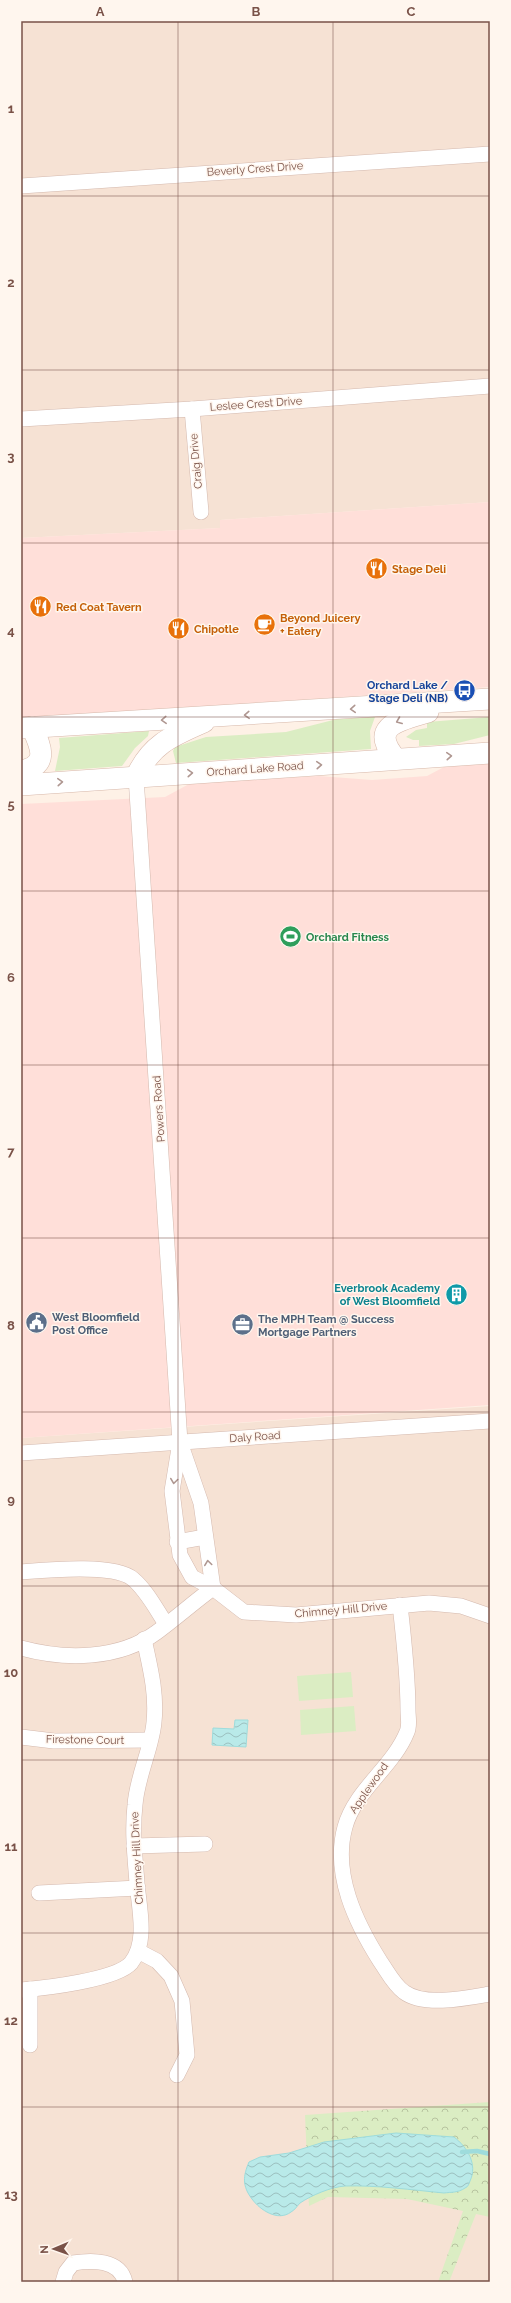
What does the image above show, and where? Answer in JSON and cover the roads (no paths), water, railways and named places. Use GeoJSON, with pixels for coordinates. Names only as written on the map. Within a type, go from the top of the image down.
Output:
{"type":"FeatureCollection","features":[{"type":"Feature","properties":{"kind":"main road"},"geometry":{"type":"LineString","coordinates":[[26,728],[490,699]]}},
{"type":"Feature","properties":{"kind":"main road"},"geometry":{"type":"LineString","coordinates":[[396,759],[388,750],[385,741],[386,734],[396,721],[463,701]]}},
{"type":"Feature","properties":{"kind":"main road"},"geometry":{"type":"LineString","coordinates":[[136,777],[144,759],[159,744],[217,717]]}},
{"type":"Feature","properties":{"kind":"main road"},"geometry":{"type":"LineString","coordinates":[[21,771],[30,769],[38,763],[41,756],[40,745],[26,728]]}},
{"type":"Feature","properties":{"kind":"main road","name":"Orchard Lake Road"},"geometry":{"type":"LineString","coordinates":[[21,784],[490,753]]}},
{"type":"Feature","properties":{"kind":"street","name":"Beverly Crest Drive"},"geometry":{"type":"LineString","coordinates":[[21,186],[490,154]]}},
{"type":"Feature","properties":{"kind":"street","name":"Leslee Crest Drive"},"geometry":{"type":"LineString","coordinates":[[21,419],[192,409],[490,386]]}},
{"type":"Feature","properties":{"kind":"street","name":"Craig Drive"},"geometry":{"type":"LineString","coordinates":[[192,409],[200,512]]}},
{"type":"Feature","properties":{"kind":"street","name":"Powers Road"},"geometry":{"type":"LineString","coordinates":[[136,777],[180,1442]]}},
{"type":"Feature","properties":{"kind":"street","name":"Daly Road"},"geometry":{"type":"LineString","coordinates":[[21,1453],[490,1421]]}},
{"type":"Feature","properties":{"kind":"street"},"geometry":{"type":"LineString","coordinates":[[21,1648],[43,1654],[88,1656],[125,1648],[156,1632],[213,1588],[201,1503],[180,1442]]}},
{"type":"Feature","properties":{"kind":"street","name":"Chimney Hill Drive"},"geometry":{"type":"LineString","coordinates":[[180,1442],[172,1491],[177,1542],[180,1555],[192,1577],[213,1588],[244,1612],[296,1615],[429,1603],[461,1606],[490,1616]]}},
{"type":"Feature","properties":{"kind":"street"},"geometry":{"type":"LineString","coordinates":[[177,1542],[205,1537]]}},
{"type":"Feature","properties":{"kind":"street"},"geometry":{"type":"LineString","coordinates":[[21,1572],[88,1569],[116,1573],[132,1578],[141,1587],[166,1624]]}},
{"type":"Feature","properties":{"kind":"street","name":"Applewood"},"geometry":{"type":"LineString","coordinates":[[400,1605],[408,1692],[408,1731],[386,1766],[353,1807],[345,1828],[342,1849],[344,1877],[351,1906],[367,1940],[388,1974],[404,1992],[427,2000],[490,1994]]}},
{"type":"Feature","properties":{"kind":"street","name":"Chimney Hill Drive"},"geometry":{"type":"LineString","coordinates":[[25,1990],[118,1973],[131,1963],[138,1951],[141,1929],[134,1846],[135,1805],[138,1783],[154,1724],[155,1688],[144,1639]]}},
{"type":"Feature","properties":{"kind":"street","name":"Firestone Court"},"geometry":{"type":"LineString","coordinates":[[21,1737],[54,1741],[150,1740]]}},
{"type":"Feature","properties":{"kind":"street"},"geometry":{"type":"LineString","coordinates":[[134,1846],[205,1844]]}},
{"type":"Feature","properties":{"kind":"street"},"geometry":{"type":"LineString","coordinates":[[39,1893],[138,1888]]}},
{"type":"Feature","properties":{"kind":"street"},"geometry":{"type":"LineString","coordinates":[[138,1951],[157,1961],[171,1976],[182,2001],[186,2055],[177,2075]]}},
{"type":"Feature","properties":{"kind":"street"},"geometry":{"type":"LineString","coordinates":[[25,1990],[30,2045]]}},
{"type":"Feature","properties":{"kind":"street"},"geometry":{"type":"LineString","coordinates":[[64,2282],[66,2272],[73,2263],[88,2261],[106,2263],[119,2270],[125,2282]]}},
{"type":"Feature","properties":{"kind":"water"},"geometry":{"type":"Polygon","coordinates":[[[235,1720],[248,1720],[246,1747],[212,1745],[213,1728],[234,1729],[235,1720]]]}},
{"type":"Feature","properties":{"kind":"water"},"geometry":{"type":"Polygon","coordinates":[[[396,2133],[454,2137],[467,2151],[472,2162],[472,2175],[468,2186],[457,2192],[444,2193],[382,2187],[345,2186],[328,2190],[310,2197],[286,2215],[281,2216],[264,2211],[255,2203],[246,2190],[244,2181],[249,2162],[260,2157],[289,2153],[324,2142],[396,2133]]]}},
{"type":"Feature","properties":{"kind":"waterway"},"geometry":{"type":"LineString","coordinates":[[462,2152],[477,2151],[490,2154]]}},
{"type":"Feature","properties":{"kind":"place","name":"Stage Deli"},"geometry":{"type":"Point","coordinates":[377,569]}},
{"type":"Feature","properties":{"kind":"place","name":"Red Coat Tavern"},"geometry":{"type":"Point","coordinates":[40,607]}},
{"type":"Feature","properties":{"kind":"place","name":"Beyond Juicery + Eatery"},"geometry":{"type":"Point","coordinates":[265,624]}},
{"type":"Feature","properties":{"kind":"place","name":"Chipotle"},"geometry":{"type":"Point","coordinates":[178,629]}},
{"type":"Feature","properties":{"kind":"place","name":"Orchard Lake / Stage Deli (NB)"},"geometry":{"type":"Point","coordinates":[464,691]}},
{"type":"Feature","properties":{"kind":"place","name":"Orchard Fitness"},"geometry":{"type":"Point","coordinates":[291,937]}},
{"type":"Feature","properties":{"kind":"place","name":"Everbrook Academy of West Bloomfield"},"geometry":{"type":"Point","coordinates":[456,1294]}},
{"type":"Feature","properties":{"kind":"place","name":"West Bloomfield Post Office"},"geometry":{"type":"Point","coordinates":[37,1323]}},
{"type":"Feature","properties":{"kind":"place","name":"The MPH Team @ Success Mortgage Partners"},"geometry":{"type":"Point","coordinates":[243,1325]}}]}
